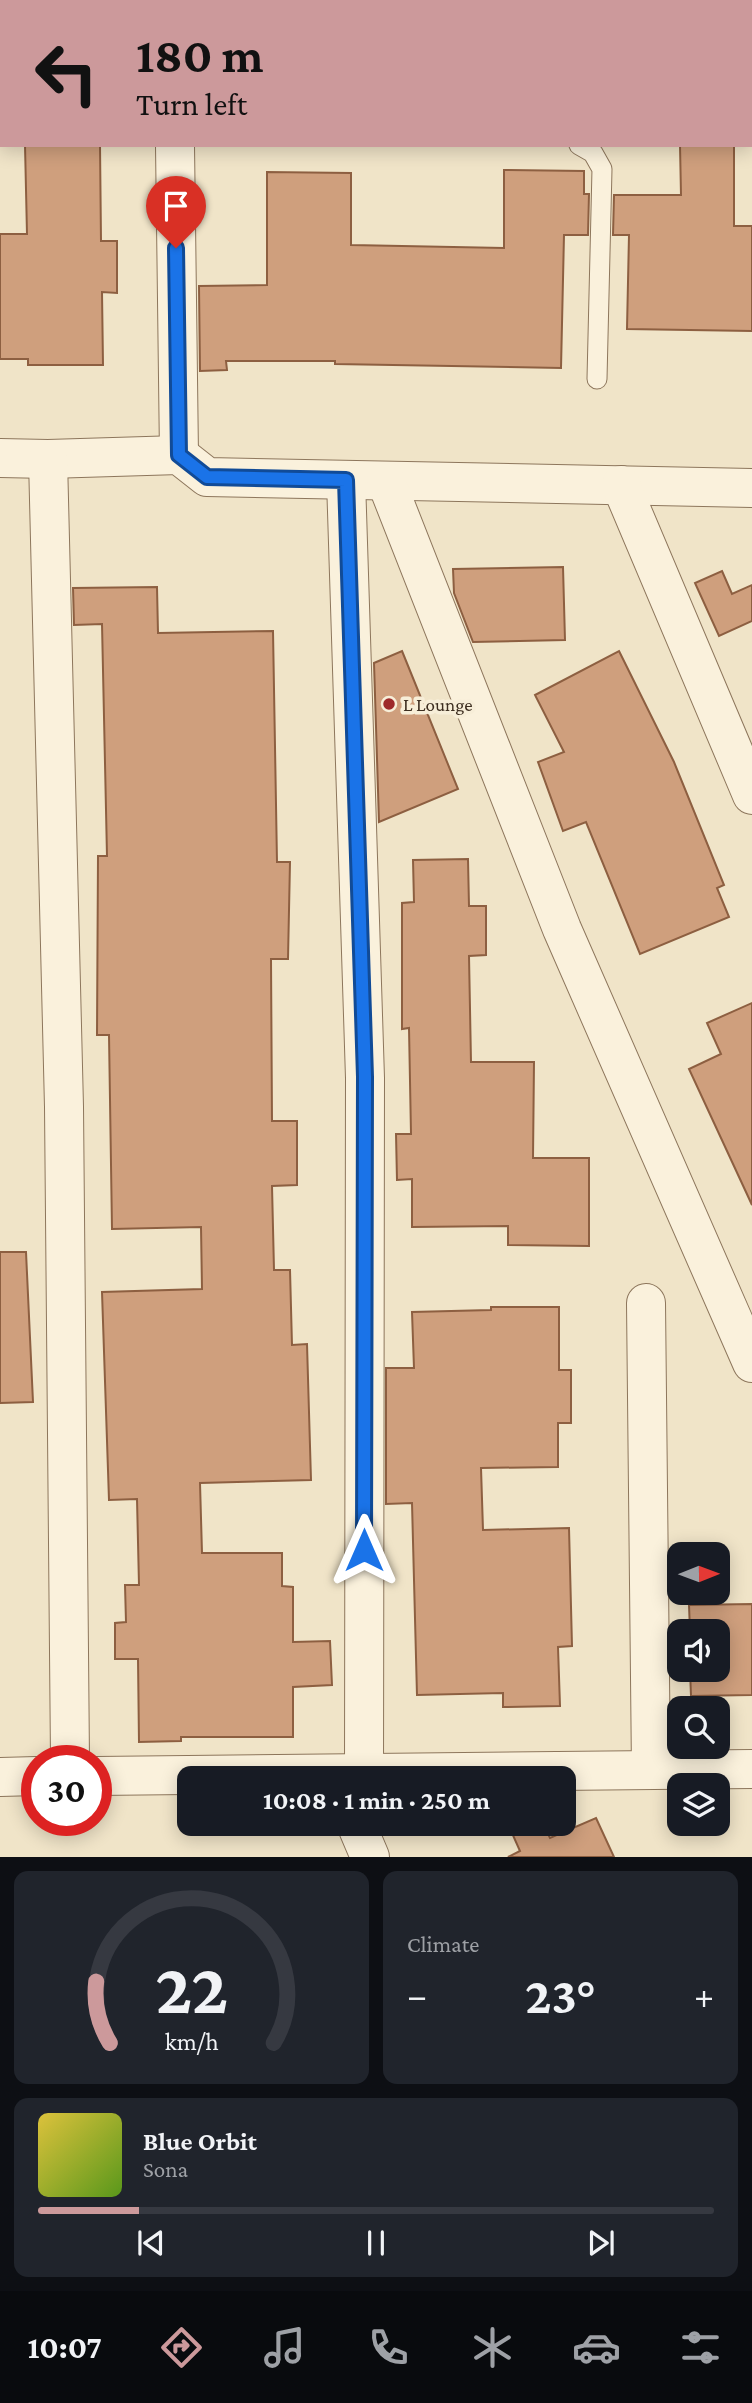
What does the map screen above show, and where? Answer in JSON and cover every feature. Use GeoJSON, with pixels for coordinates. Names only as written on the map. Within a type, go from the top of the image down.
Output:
{"type":"FeatureCollection","features":[{"type":"Feature","properties":{"kind":"street"},"geometry":{"type":"LineString","coordinates":[[175,147],[179,455]]}},
{"type":"Feature","properties":{"kind":"street"},"geometry":{"type":"LineString","coordinates":[[0,458],[179,455],[207,477],[752,488]]}},
{"type":"Feature","properties":{"kind":"street"},"geometry":{"type":"LineString","coordinates":[[48,459],[64,1107],[70,1745]]}},
{"type":"Feature","properties":{"kind":"street"},"geometry":{"type":"LineString","coordinates":[[346,480],[365,1077],[346,1766]]}},
{"type":"Feature","properties":{"kind":"street"},"geometry":{"type":"LineString","coordinates":[[386,481],[562,929],[752,1363]]}},
{"type":"Feature","properties":{"kind":"street"},"geometry":{"type":"LineString","coordinates":[[621,485],[752,794]]}},
{"type":"Feature","properties":{"kind":"street"},"geometry":{"type":"LineString","coordinates":[[646,1303],[651,1770]]}},
{"type":"Feature","properties":{"kind":"street"},"geometry":{"type":"LineString","coordinates":[[576,1771],[752,1769]]}},
{"type":"Feature","properties":{"kind":"street"},"geometry":{"type":"LineString","coordinates":[[0,1777],[21,1776]]}},
{"type":"Feature","properties":{"kind":"street"},"geometry":{"type":"LineString","coordinates":[[112,1776],[177,1776]]}},
{"type":"Feature","properties":{"kind":"street"},"geometry":{"type":"LineString","coordinates":[[361,1836],[370,1857]]}},
{"type":"Feature","properties":{"kind":"lane"},"geometry":{"type":"LineString","coordinates":[[582,147],[593,153],[602,169],[597,379]]}},
{"type":"Feature","properties":{"kind":"building"},"geometry":{"type":"Polygon","coordinates":[[[25,147],[100,147],[101,241],[117,241],[117,293],[102,292],[103,365],[28,365],[28,359],[0,359],[0,234],[27,234],[25,147]]]}},
{"type":"Feature","properties":{"kind":"building"},"geometry":{"type":"Polygon","coordinates":[[[680,147],[734,147],[734,226],[752,226],[752,331],[627,329],[629,235],[613,235],[614,195],[681,195],[680,147]]]}},
{"type":"Feature","properties":{"kind":"building"},"geometry":{"type":"Polygon","coordinates":[[[504,170],[584,171],[584,194],[589,194],[588,235],[564,235],[561,368],[335,364],[335,361],[226,361],[227,370],[200,371],[199,286],[267,285],[267,172],[351,173],[351,245],[504,248],[504,170]]]}},
{"type":"Feature","properties":{"kind":"building"},"geometry":{"type":"Polygon","coordinates":[[[563,567],[565,640],[473,642],[454,593],[453,569],[563,567]]]}},
{"type":"Feature","properties":{"kind":"building"},"geometry":{"type":"Polygon","coordinates":[[[722,571],[732,594],[752,585],[752,621],[719,636],[695,583],[722,571]]]}},
{"type":"Feature","properties":{"kind":"building"},"geometry":{"type":"Polygon","coordinates":[[[157,587],[158,633],[273,631],[277,862],[290,862],[288,959],[271,959],[272,1121],[297,1121],[297,1185],[272,1186],[274,1270],[290,1270],[292,1345],[307,1344],[311,1480],[200,1483],[202,1553],[282,1553],[282,1586],[293,1587],[293,1642],[330,1641],[332,1685],[293,1687],[293,1737],[181,1737],[181,1741],[139,1742],[138,1659],[115,1659],[115,1623],[126,1622],[125,1585],[139,1585],[137,1499],[109,1500],[102,1292],[202,1289],[201,1227],[112,1229],[109,1035],[97,1035],[98,856],[107,856],[102,624],[74,625],[73,588],[157,587]]]}},
{"type":"Feature","properties":{"kind":"building"},"geometry":{"type":"Polygon","coordinates":[[[402,651],[458,789],[379,822],[374,663],[402,651]]]}},
{"type":"Feature","properties":{"kind":"building"},"geometry":{"type":"Polygon","coordinates":[[[619,651],[674,762],[724,885],[717,888],[729,917],[640,954],[586,822],[563,831],[538,762],[564,752],[535,695],[619,651]]]}},
{"type":"Feature","properties":{"kind":"building"},"geometry":{"type":"Polygon","coordinates":[[[468,859],[469,906],[486,906],[486,955],[469,956],[471,1062],[534,1062],[533,1158],[589,1158],[589,1246],[508,1245],[508,1226],[412,1227],[412,1179],[397,1180],[396,1134],[411,1134],[409,1028],[402,1029],[402,903],[414,902],[413,860],[468,859]]]}},
{"type":"Feature","properties":{"kind":"building"},"geometry":{"type":"Polygon","coordinates":[[[752,1003],[752,1205],[689,1069],[721,1054],[707,1023],[752,1003]]]}},
{"type":"Feature","properties":{"kind":"building"},"geometry":{"type":"Polygon","coordinates":[[[0,1252],[26,1252],[33,1402],[0,1403],[0,1252]]]}},
{"type":"Feature","properties":{"kind":"building"},"geometry":{"type":"Polygon","coordinates":[[[491,1307],[559,1307],[559,1370],[571,1370],[571,1423],[558,1423],[558,1467],[481,1468],[483,1530],[569,1528],[572,1646],[558,1647],[560,1706],[503,1707],[503,1693],[417,1695],[412,1503],[386,1504],[386,1368],[414,1368],[412,1312],[491,1310],[491,1307]]]}},
{"type":"Feature","properties":{"kind":"building"},"geometry":{"type":"Polygon","coordinates":[[[752,1604],[752,1695],[691,1696],[690,1682],[730,1682],[730,1619],[690,1619],[689,1605],[752,1604]]]}},
{"type":"Feature","properties":{"kind":"building"},"geometry":{"type":"Polygon","coordinates":[[[596,1818],[614,1857],[508,1857],[520,1851],[513,1836],[576,1836],[576,1827],[596,1818]]]}},
{"type":"Feature","properties":{"kind":"place","name":"L Lounge"},"geometry":{"type":"Point","coordinates":[389,704]}},
{"type":"Feature","properties":{"kind":"route"},"geometry":{"type":"LineString","coordinates":[[176,248],[179,455],[207,477],[346,480],[365,1077],[364,1550]]}}]}
